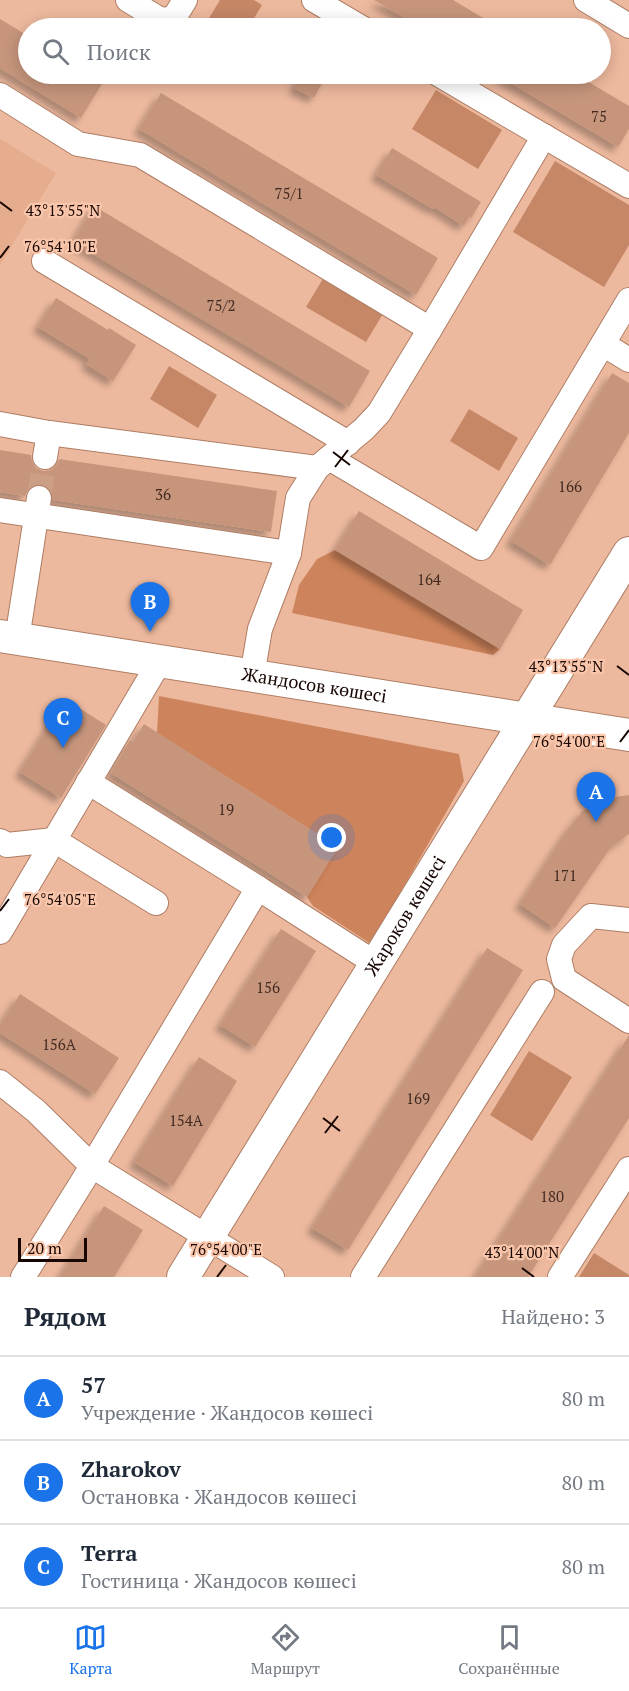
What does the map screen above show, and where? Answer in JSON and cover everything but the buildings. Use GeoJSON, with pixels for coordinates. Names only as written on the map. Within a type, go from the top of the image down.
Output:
{"type":"FeatureCollection","features":[{"type":"Feature","properties":{"kind":"main road","name":"Жароков көшесі"},"geometry":{"type":"LineString","coordinates":[[183,1277],[629,553]]}},
{"type":"Feature","properties":{"kind":"main road","name":"Жандосов көшесі"},"geometry":{"type":"LineString","coordinates":[[9,638],[629,735]]}},
{"type":"Feature","properties":{"kind":"street"},"geometry":{"type":"LineString","coordinates":[[128,0],[158,18]]}},
{"type":"Feature","properties":{"kind":"street"},"geometry":{"type":"LineString","coordinates":[[174,18],[185,0]]}},
{"type":"Feature","properties":{"kind":"street"},"geometry":{"type":"LineString","coordinates":[[315,0],[345,18]]}},
{"type":"Feature","properties":{"kind":"street"},"geometry":{"type":"LineString","coordinates":[[586,0],[629,26]]}},
{"type":"Feature","properties":{"kind":"street"},"geometry":{"type":"LineString","coordinates":[[455,84],[629,186]]}},
{"type":"Feature","properties":{"kind":"street"},"geometry":{"type":"LineString","coordinates":[[0,95],[78,144],[140,155],[430,330]]}},
{"type":"Feature","properties":{"kind":"street"},"geometry":{"type":"LineString","coordinates":[[252,676],[260,629],[288,554],[298,498],[323,463],[364,429],[379,413],[544,136]]}},
{"type":"Feature","properties":{"kind":"street"},"geometry":{"type":"LineString","coordinates":[[44,261],[348,443]]}},
{"type":"Feature","properties":{"kind":"street"},"geometry":{"type":"LineString","coordinates":[[0,424],[47,445],[323,463],[481,548],[629,300]]}},
{"type":"Feature","properties":{"kind":"street"},"geometry":{"type":"LineString","coordinates":[[603,344],[629,360]]}},
{"type":"Feature","properties":{"kind":"street"},"geometry":{"type":"LineString","coordinates":[[0,510],[38,507],[288,554]]}},
{"type":"Feature","properties":{"kind":"street"},"geometry":{"type":"LineString","coordinates":[[9,638],[38,507]]}},
{"type":"Feature","properties":{"kind":"street"},"geometry":{"type":"LineString","coordinates":[[0,932],[160,661]]}},
{"type":"Feature","properties":{"kind":"street"},"geometry":{"type":"LineString","coordinates":[[88,782],[375,963]]}},
{"type":"Feature","properties":{"kind":"street"},"geometry":{"type":"LineString","coordinates":[[0,841],[7,845],[54,840],[156,903]]}},
{"type":"Feature","properties":{"kind":"street"},"geometry":{"type":"LineString","coordinates":[[23,1277],[258,888]]}},
{"type":"Feature","properties":{"kind":"street"},"geometry":{"type":"LineString","coordinates":[[629,920],[591,916],[564,945],[559,959],[564,979],[629,1021]]}},
{"type":"Feature","properties":{"kind":"street"},"geometry":{"type":"LineString","coordinates":[[363,1277],[542,992]]}},
{"type":"Feature","properties":{"kind":"street"},"geometry":{"type":"LineString","coordinates":[[0,1082],[36,1110],[92,1166],[272,1277]]}},
{"type":"Feature","properties":{"kind":"street"},"geometry":{"type":"LineString","coordinates":[[560,1277],[629,1169]]}},
{"type":"Feature","properties":{"kind":"shaded area"},"geometry":{"type":"Polygon","coordinates":[[[220,0],[254,0],[262,5],[254,18],[209,18],[220,0]]]}},
{"type":"Feature","properties":{"kind":"shaded area"},"geometry":{"type":"Polygon","coordinates":[[[436,90],[502,130],[478,169],[412,129],[436,90]]]}},
{"type":"Feature","properties":{"kind":"shaded area"},"geometry":{"type":"Polygon","coordinates":[[[0,139],[56,173],[0,265],[0,139]]]}},
{"type":"Feature","properties":{"kind":"shaded area"},"geometry":{"type":"Polygon","coordinates":[[[555,161],[629,205],[629,245],[604,287],[513,232],[555,161]]]}},
{"type":"Feature","properties":{"kind":"shaded area"},"geometry":{"type":"Polygon","coordinates":[[[324,277],[384,312],[366,342],[306,307],[324,277]]]}},
{"type":"Feature","properties":{"kind":"shaded area"},"geometry":{"type":"Polygon","coordinates":[[[169,366],[217,395],[198,428],[150,399],[169,366]]]}},
{"type":"Feature","properties":{"kind":"shaded area"},"geometry":{"type":"Polygon","coordinates":[[[469,409],[518,438],[499,471],[450,441],[469,409]]]}},
{"type":"Feature","properties":{"kind":"shaded area"},"geometry":{"type":"Polygon","coordinates":[[[335,550],[500,649],[493,655],[292,613],[299,585],[317,559],[335,550]]]}},
{"type":"Feature","properties":{"kind":"shaded area"},"geometry":{"type":"Polygon","coordinates":[[[159,696],[459,754],[464,781],[371,944],[313,906],[307,897],[338,847],[157,733],[159,696]]]}},
{"type":"Feature","properties":{"kind":"shaded area"},"geometry":{"type":"Polygon","coordinates":[[[529,1051],[572,1077],[532,1141],[490,1115],[529,1051]]]}},
{"type":"Feature","properties":{"kind":"shaded area"},"geometry":{"type":"Polygon","coordinates":[[[594,1253],[629,1275],[629,1277],[579,1277],[594,1253]]]}},
{"type":"Feature","properties":{"kind":"tunnel"},"geometry":{"type":"LineString","coordinates":[[39,498],[45,457]]}},
{"type":"Feature","properties":{"kind":"place","name":"Zharokov"},"geometry":{"type":"Point","coordinates":[150,632]}},
{"type":"Feature","properties":{"kind":"place","name":"Terra"},"geometry":{"type":"Point","coordinates":[63,748]}},
{"type":"Feature","properties":{"kind":"place","name":"57"},"geometry":{"type":"Point","coordinates":[596,822]}}]}
